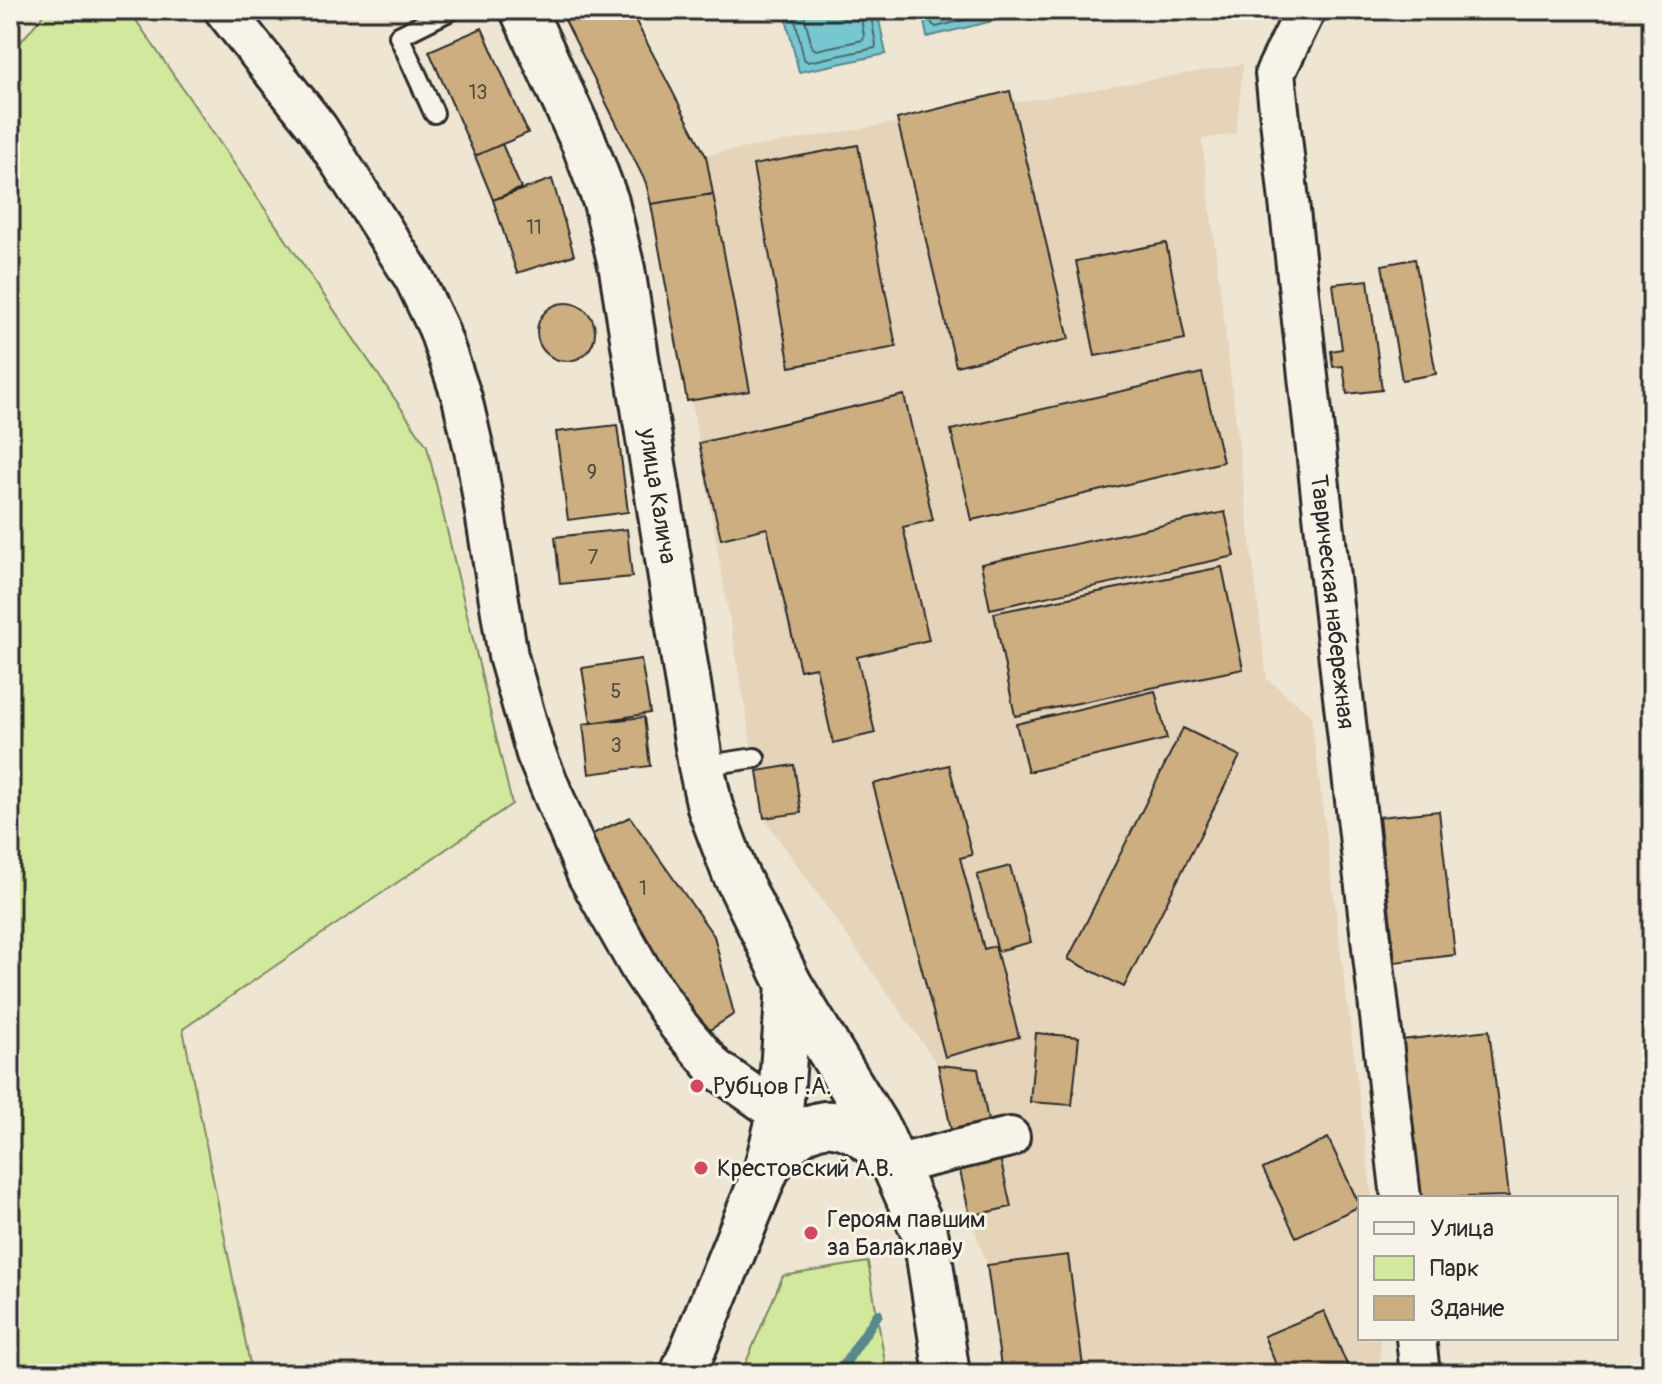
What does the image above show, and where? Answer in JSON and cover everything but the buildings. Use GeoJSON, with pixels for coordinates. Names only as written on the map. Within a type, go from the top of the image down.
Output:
{"type":"FeatureCollection","features":[{"type":"Feature","properties":{"kind":"main road","name":"улица Калича"},"geometry":{"type":"LineString","coordinates":[[523,10],[584,143],[606,202],[622,269],[710,807],[734,871],[789,984],[880,1133],[926,1237],[947,1374]]}},
{"type":"Feature","properties":{"kind":"main road"},"geometry":{"type":"LineString","coordinates":[[683,1374],[767,1168],[780,1114],[789,984]]}},
{"type":"Feature","properties":{"kind":"main road"},"geometry":{"type":"LineString","coordinates":[[767,1168],[780,1150],[810,1126],[829,1123],[859,1133],[878,1147],[894,1165]]}},
{"type":"Feature","properties":{"kind":"street"},"geometry":{"type":"LineString","coordinates":[[224,10],[318,128],[414,278],[438,328],[462,398],[477,463],[508,656],[536,754],[587,875],[641,970],[679,1026],[715,1068],[780,1114]]}},
{"type":"Feature","properties":{"kind":"street","name":"Таврическая набережная"},"geometry":{"type":"LineString","coordinates":[[1306,10],[1275,73],[1401,1196]]}},
{"type":"Feature","properties":{"kind":"street"},"geometry":{"type":"LineString","coordinates":[[894,1165],[1010,1137]]}},
{"type":"Feature","properties":{"kind":"street"},"geometry":{"type":"LineString","coordinates":[[1416,1340],[1420,1374]]}},
{"type":"Feature","properties":{"kind":"lane"},"geometry":{"type":"LineString","coordinates":[[434,113],[399,36],[451,10]]}},
{"type":"Feature","properties":{"kind":"lane"},"geometry":{"type":"LineString","coordinates":[[701,766],[755,758]]}},
{"type":"Feature","properties":{"kind":"shaded area"},"geometry":{"type":"Polygon","coordinates":[[[1243,64],[1236,134],[1202,139],[1267,679],[1311,715],[1372,1196],[1358,1196],[1358,1340],[1380,1340],[1381,1374],[1004,1374],[987,1265],[970,1216],[938,1065],[764,818],[699,443],[646,165],[1243,64]]]}},
{"type":"Feature","properties":{"kind":"green space"},"geometry":{"type":"Polygon","coordinates":[[[47,10],[129,10],[427,446],[512,804],[183,1029],[252,1374],[10,1374],[10,55],[47,10]]]}},
{"type":"Feature","properties":{"kind":"green space"},"geometry":{"type":"Polygon","coordinates":[[[868,1262],[887,1374],[741,1374],[783,1276],[868,1262]]]}},
{"type":"Feature","properties":{"kind":"water"},"geometry":{"type":"Polygon","coordinates":[[[784,10],[877,10],[886,54],[799,72],[784,10]]]}},
{"type":"Feature","properties":{"kind":"water"},"geometry":{"type":"Polygon","coordinates":[[[922,10],[1038,10],[927,37],[922,10]]]}},
{"type":"Feature","properties":{"kind":"waterway"},"geometry":{"type":"LineString","coordinates":[[838,1374],[878,1314]]}},
{"type":"Feature","properties":{"kind":"place","name":"Рубцов Г.А."},"geometry":{"type":"Point","coordinates":[697,1086]}},
{"type":"Feature","properties":{"kind":"place","name":"Крестовский А.В."},"geometry":{"type":"Point","coordinates":[701,1168]}},
{"type":"Feature","properties":{"kind":"place","name":"Героям павшим за Балаклаву"},"geometry":{"type":"Point","coordinates":[811,1233]}}]}
